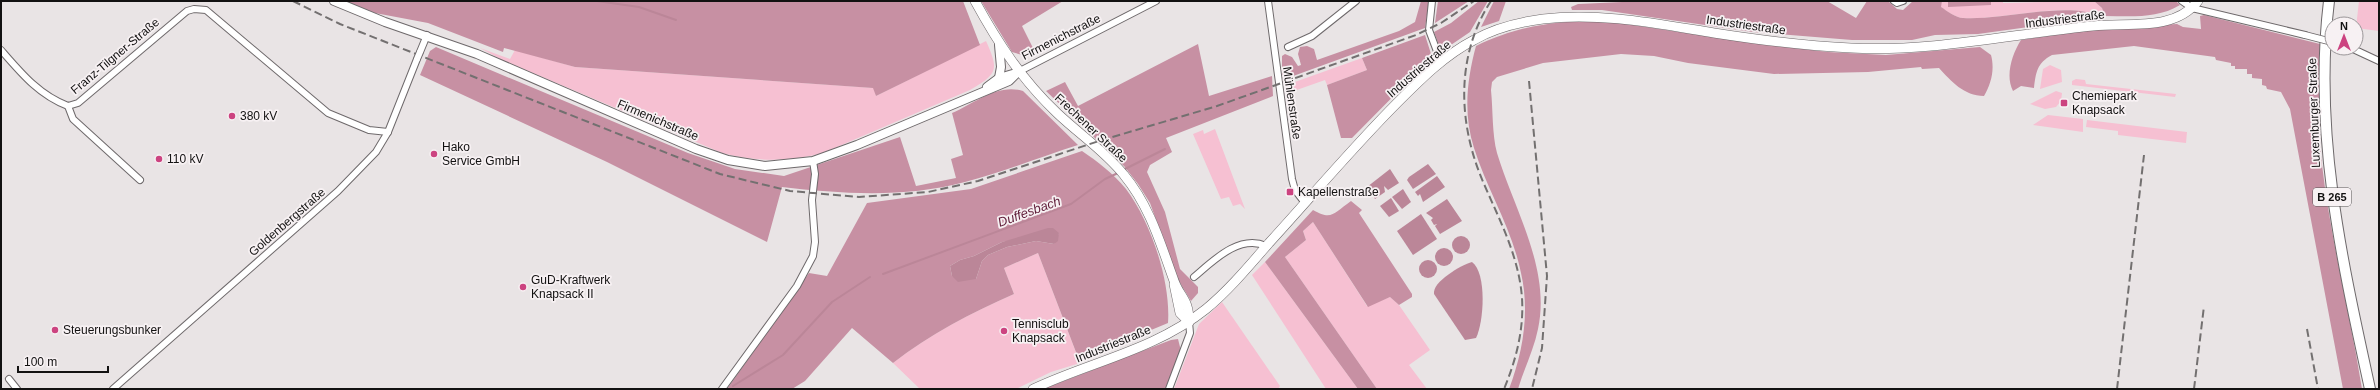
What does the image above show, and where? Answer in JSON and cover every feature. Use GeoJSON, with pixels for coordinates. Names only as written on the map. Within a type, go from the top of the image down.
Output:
{"type":"FeatureCollection","features":[{"type":"Feature","properties":{"kind":"main road","name":"Frechener Straße"},"geometry":{"type":"LineString","coordinates":[[976,1],[1000,45],[1018,72],[1057,113],[1116,166],[1146,207],[1174,281],[1189,308],[1189,322]]}},
{"type":"Feature","properties":{"kind":"main road","name":"Luxemburger Straße"},"geometry":{"type":"LineString","coordinates":[[2329,1],[2325,52],[2325,128],[2330,178],[2337,231],[2370,389]]}},
{"type":"Feature","properties":{"kind":"main road","name":"Industriestraße"},"geometry":{"type":"LineString","coordinates":[[1033,389],[1145,346],[1189,322],[1235,282],[1376,123],[1440,62],[1472,41],[1496,30],[1539,20],[1564,17],[1602,17],[1641,21],[1789,44],[1883,49],[1981,42],[2093,26],[2155,23],[2173,20],[2188,13],[2195,4]]}},
{"type":"Feature","properties":{"kind":"street","name":"Firmenichstraße"},"geometry":{"type":"LineString","coordinates":[[334,1],[385,22],[427,35],[477,54],[710,154],[745,164],[765,166],[814,161],[850,148],[1009,81],[1018,72]]}},
{"type":"Feature","properties":{"kind":"street","name":"Firmenichstraße"},"geometry":{"type":"LineString","coordinates":[[979,94],[999,78],[1018,72],[1156,1]]}},
{"type":"Feature","properties":{"kind":"street","name":"Mühlenstraße"},"geometry":{"type":"LineString","coordinates":[[1268,1],[1292,179],[1295,190],[1305,203]]}},
{"type":"Feature","properties":{"kind":"street"},"geometry":{"type":"LineString","coordinates":[[1288,48],[1312,36],[1356,1]]}},
{"type":"Feature","properties":{"kind":"street"},"geometry":{"type":"LineString","coordinates":[[1432,1],[1429,30],[1440,62]]}},
{"type":"Feature","properties":{"kind":"street"},"geometry":{"type":"LineString","coordinates":[[1894,1],[1897,3],[1903,1]]}},
{"type":"Feature","properties":{"kind":"street"},"geometry":{"type":"LineString","coordinates":[[2182,1],[2324,40]]}},
{"type":"Feature","properties":{"kind":"street","name":"Franz-Tilgner-Straße"},"geometry":{"type":"LineString","coordinates":[[1,50],[28,82],[44,94],[68,106],[78,103],[187,11],[199,8],[206,10],[328,113],[369,130],[388,132]]}},
{"type":"Feature","properties":{"kind":"street","name":"Goldenbergstraße"},"geometry":{"type":"LineString","coordinates":[[114,389],[343,187],[376,152],[388,132],[427,35]]}},
{"type":"Feature","properties":{"kind":"street"},"geometry":{"type":"LineString","coordinates":[[999,78],[1000,45]]}},
{"type":"Feature","properties":{"kind":"street"},"geometry":{"type":"LineString","coordinates":[[2364,54],[2379,61]]}},
{"type":"Feature","properties":{"kind":"street"},"geometry":{"type":"LineString","coordinates":[[68,106],[73,119],[140,180]]}},
{"type":"Feature","properties":{"kind":"street"},"geometry":{"type":"LineString","coordinates":[[722,389],[797,286],[813,256],[814,242],[812,200],[815,174],[814,161]]}},
{"type":"Feature","properties":{"kind":"street"},"geometry":{"type":"LineString","coordinates":[[1194,277],[1214,260],[1237,246],[1256,242],[1266,246]]}},
{"type":"Feature","properties":{"kind":"street"},"geometry":{"type":"LineString","coordinates":[[1169,389],[1190,333],[1189,322]]}},
{"type":"Feature","properties":{"kind":"street"},"geometry":{"type":"LineString","coordinates":[[8,379],[17,389]]}},
{"type":"Feature","properties":{"kind":"shaded area"},"geometry":{"type":"Polygon","coordinates":[[[345,1],[963,1],[980,45],[876,96],[873,88],[575,67],[504,48],[503,52],[428,23],[375,13],[345,1]]]}},
{"type":"Feature","properties":{"kind":"shaded area"},"geometry":{"type":"Polygon","coordinates":[[[981,1],[1063,1],[1022,26],[1036,54],[1022,55],[1012,52],[981,1]]]}},
{"type":"Feature","properties":{"kind":"shaded area"},"geometry":{"type":"Polygon","coordinates":[[[1421,1],[1429,1],[1425,28],[1285,79],[1282,74],[1282,56],[1285,54],[1292,57],[1298,66],[1301,65],[1298,54],[1300,47],[1307,46],[1314,49],[1317,60],[1399,31],[1415,22],[1421,1]]]}},
{"type":"Feature","properties":{"kind":"shaded area"},"geometry":{"type":"Polygon","coordinates":[[[1438,1],[1469,1],[1435,23],[1438,1]]]}},
{"type":"Feature","properties":{"kind":"shaded area"},"geometry":{"type":"Polygon","coordinates":[[[1479,1],[1488,1],[1470,32],[1445,49],[1440,48],[1434,32],[1451,23],[1479,1]]]}},
{"type":"Feature","properties":{"kind":"shaded area"},"geometry":{"type":"Polygon","coordinates":[[[1494,1],[1506,1],[1499,21],[1481,27],[1494,1]]]}},
{"type":"Feature","properties":{"kind":"shaded area"},"geometry":{"type":"Polygon","coordinates":[[[1644,1],[1827,1],[1856,18],[1867,1],[1888,1],[1897,9],[1903,10],[1913,1],[1942,1],[1941,7],[1960,18],[1995,17],[2034,12],[2072,10],[2088,12],[2100,17],[1978,34],[1935,35],[1912,40],[1852,40],[1753,32],[1602,10],[1572,10],[1571,7],[1578,4],[1644,1]]]}},
{"type":"Feature","properties":{"kind":"shaded area"},"geometry":{"type":"Polygon","coordinates":[[[1942,1],[1991,4],[1991,1],[2003,1],[2003,3],[2094,1],[2102,8],[2105,16],[2100,17],[2087,12],[2071,10],[2034,12],[1995,17],[1960,18],[1940,7],[1942,1]]]}},
{"type":"Feature","properties":{"kind":"shaded area"},"geometry":{"type":"Polygon","coordinates":[[[1948,1],[1991,1],[1991,5],[1948,7],[1948,1]]]}},
{"type":"Feature","properties":{"kind":"shaded area"},"geometry":{"type":"Polygon","coordinates":[[[2094,1],[2176,1],[2180,5],[2162,13],[2153,15],[2105,16],[2102,8],[2094,1]]]}},
{"type":"Feature","properties":{"kind":"shaded area"},"geometry":{"type":"Polygon","coordinates":[[[2359,1],[2379,1],[2379,31],[2364,29],[2364,16],[2357,16],[2359,1]]]}},
{"type":"Feature","properties":{"kind":"shaded area"},"geometry":{"type":"Polygon","coordinates":[[[2204,15],[2320,44],[2320,150],[2330,222],[2362,389],[2343,389],[2290,109],[2281,92],[2267,89],[2266,86],[2262,85],[2262,79],[2252,78],[2252,74],[2247,74],[2247,69],[2235,69],[2235,66],[2231,66],[2231,63],[2216,60],[2215,57],[2134,46],[2052,55],[2043,61],[2038,68],[2034,88],[2021,86],[2013,91],[2010,79],[2012,58],[2021,40],[2094,29],[2177,24],[2183,27],[2201,29],[2200,16],[2204,15]]]}},
{"type":"Feature","properties":{"kind":"shaded area"},"geometry":{"type":"Polygon","coordinates":[[[1600,20],[1745,42],[1828,52],[1886,55],[1980,47],[1991,55],[1993,66],[1989,87],[1984,96],[1964,91],[1953,83],[1939,68],[1922,69],[1921,67],[1868,72],[1774,74],[1688,63],[1654,56],[1621,54],[1543,63],[1497,77],[1492,82],[1491,90],[1495,146],[1529,240],[1539,284],[1541,307],[1538,329],[1518,389],[1509,389],[1518,361],[1524,332],[1524,288],[1512,240],[1479,164],[1468,122],[1467,109],[1470,71],[1473,58],[1476,46],[1507,33],[1536,26],[1600,20]]]}},
{"type":"Feature","properties":{"kind":"shaded area"},"geometry":{"type":"Polygon","coordinates":[[[1425,35],[1432,57],[1352,138],[1341,138],[1327,85],[1367,70],[1362,58],[1425,35]]]}},
{"type":"Feature","properties":{"kind":"shaded area"},"geometry":{"type":"Polygon","coordinates":[[[986,41],[993,59],[993,70],[991,75],[986,80],[970,90],[823,153],[797,158],[772,160],[748,158],[722,153],[502,60],[480,48],[510,59],[515,50],[575,67],[874,88],[876,96],[986,41]]]}},
{"type":"Feature","properties":{"kind":"shaded area"},"geometry":{"type":"Polygon","coordinates":[[[1198,44],[1209,96],[1272,76],[1273,96],[1166,138],[1172,152],[1150,165],[1147,172],[1165,212],[1180,269],[1198,287],[1198,293],[1191,301],[1177,278],[1150,203],[1138,184],[1124,166],[1046,91],[1065,82],[1078,106],[1198,44]]]}},
{"type":"Feature","properties":{"kind":"shaded area"},"geometry":{"type":"Polygon","coordinates":[[[436,47],[688,153],[735,169],[784,176],[900,137],[916,186],[956,178],[951,159],[963,155],[952,113],[987,95],[1014,89],[1023,91],[1078,145],[979,178],[920,191],[851,193],[782,187],[767,242],[607,162],[420,75],[430,51],[436,47]]]}},
{"type":"Feature","properties":{"kind":"shaded area"},"geometry":{"type":"Polygon","coordinates":[[[1362,58],[1367,70],[1327,85],[1325,80],[1291,92],[1285,88],[1285,86],[1292,83],[1362,58]]]}},
{"type":"Feature","properties":{"kind":"shaded area"},"geometry":{"type":"Polygon","coordinates":[[[2050,65],[2061,70],[2062,82],[2040,89],[2043,69],[2050,65]]]}},
{"type":"Feature","properties":{"kind":"shaded area"},"geometry":{"type":"Polygon","coordinates":[[[2076,79],[2085,80],[2086,84],[2176,94],[2175,97],[2072,85],[2072,81],[2076,79]]]}},
{"type":"Feature","properties":{"kind":"shaded area"},"geometry":{"type":"Polygon","coordinates":[[[2056,91],[2062,93],[2061,101],[2056,107],[2045,109],[2030,104],[2056,91]]]}},
{"type":"Feature","properties":{"kind":"shaded area"},"geometry":{"type":"Polygon","coordinates":[[[2048,115],[2083,119],[2083,132],[2033,125],[2048,115]]]}},
{"type":"Feature","properties":{"kind":"shaded area"},"geometry":{"type":"Polygon","coordinates":[[[2087,120],[2187,132],[2186,143],[2118,135],[2118,131],[2086,127],[2087,120]]]}},
{"type":"Feature","properties":{"kind":"shaded area"},"geometry":{"type":"Polygon","coordinates":[[[1215,129],[1245,209],[1240,204],[1233,206],[1229,197],[1221,199],[1193,134],[1203,130],[1204,134],[1215,129]]]}},
{"type":"Feature","properties":{"kind":"shaded area"},"geometry":{"type":"Polygon","coordinates":[[[1082,151],[1094,159],[1121,183],[1144,218],[1158,253],[1163,271],[1168,307],[1168,323],[1079,360],[1038,253],[1004,268],[1014,294],[936,333],[893,363],[852,328],[805,381],[792,389],[727,389],[809,273],[827,276],[867,203],[971,189],[1082,151]],[[1059,233],[1002,242],[974,256],[960,260],[950,266],[952,276],[976,279],[982,261],[988,255],[1007,247],[1036,241],[1054,244],[1059,233]]]}},
{"type":"Feature","properties":{"kind":"shaded area"},"geometry":{"type":"Polygon","coordinates":[[[1428,164],[1436,174],[1413,189],[1407,180],[1428,164]]]}},
{"type":"Feature","properties":{"kind":"shaded area"},"geometry":{"type":"Polygon","coordinates":[[[1390,169],[1399,183],[1388,190],[1384,186],[1385,192],[1375,199],[1367,187],[1390,169]]]}},
{"type":"Feature","properties":{"kind":"shaded area"},"geometry":{"type":"Polygon","coordinates":[[[1437,176],[1445,187],[1423,202],[1420,194],[1418,196],[1415,192],[1437,176]]]}},
{"type":"Feature","properties":{"kind":"shaded area"},"geometry":{"type":"Polygon","coordinates":[[[1403,189],[1411,202],[1402,209],[1392,197],[1403,189]]]}},
{"type":"Feature","properties":{"kind":"shaded area"},"geometry":{"type":"Polygon","coordinates":[[[1391,198],[1399,211],[1389,217],[1380,206],[1391,198]]]}},
{"type":"Feature","properties":{"kind":"shaded area"},"geometry":{"type":"Polygon","coordinates":[[[1447,199],[1462,221],[1440,234],[1435,226],[1437,224],[1434,225],[1431,220],[1433,218],[1426,213],[1447,199]]]}},
{"type":"Feature","properties":{"kind":"shaded area"},"geometry":{"type":"Polygon","coordinates":[[[1351,201],[1362,210],[1359,213],[1412,294],[1412,297],[1399,305],[1390,297],[1368,307],[1313,222],[1303,231],[1306,240],[1285,257],[1377,389],[1358,389],[1265,262],[1313,210],[1329,215],[1337,212],[1351,201]]]}},
{"type":"Feature","properties":{"kind":"shaded area"},"geometry":{"type":"Polygon","coordinates":[[[1421,214],[1437,239],[1413,255],[1397,231],[1421,214]]]}},
{"type":"Feature","properties":{"kind":"shaded area"},"geometry":{"type":"Polygon","coordinates":[[[1313,222],[1367,306],[1390,297],[1399,305],[1430,350],[1409,365],[1427,389],[1377,389],[1285,257],[1306,240],[1303,231],[1313,222]]]}},
{"type":"Feature","properties":{"kind":"shaded area"},"geometry":{"type":"Polygon","coordinates":[[[1048,228],[1053,228],[1059,233],[1058,241],[1054,244],[1036,241],[1007,247],[988,255],[982,261],[976,279],[958,282],[952,276],[950,266],[960,260],[974,256],[1002,242],[1048,228]]]}},
{"type":"Feature","properties":{"kind":"shaded area"},"geometry":{"type":"Polygon","coordinates":[[[1461,236],[1467,239],[1470,245],[1467,251],[1461,254],[1455,251],[1452,245],[1455,239],[1461,236]]]}},
{"type":"Feature","properties":{"kind":"shaded area"},"geometry":{"type":"Polygon","coordinates":[[[1444,248],[1450,251],[1453,257],[1450,263],[1444,266],[1438,263],[1435,257],[1438,251],[1444,248]]]}},
{"type":"Feature","properties":{"kind":"shaded area","name":"Tennisclub Knapsack"},"geometry":{"type":"Polygon","coordinates":[[[1038,253],[1080,363],[1051,372],[1016,389],[920,389],[893,363],[936,333],[1014,294],[1004,268],[1038,253]]]}},
{"type":"Feature","properties":{"kind":"shaded area"},"geometry":{"type":"Polygon","coordinates":[[[1428,260],[1434,263],[1437,269],[1434,275],[1428,278],[1422,275],[1419,269],[1422,263],[1428,260]]]}},
{"type":"Feature","properties":{"kind":"shaded area"},"geometry":{"type":"Polygon","coordinates":[[[1265,262],[1358,389],[1326,389],[1252,275],[1265,262]]]}},
{"type":"Feature","properties":{"kind":"shaded area"},"geometry":{"type":"Polygon","coordinates":[[[1472,262],[1477,268],[1480,276],[1483,298],[1482,310],[1479,331],[1476,338],[1465,340],[1434,294],[1435,289],[1442,279],[1455,270],[1472,262]]]}},
{"type":"Feature","properties":{"kind":"shaded area"},"geometry":{"type":"Polygon","coordinates":[[[1222,302],[1280,386],[1278,389],[1174,389],[1199,324],[1222,302]]]}},
{"type":"Feature","properties":{"kind":"shaded area"},"geometry":{"type":"Polygon","coordinates":[[[1178,339],[1181,351],[1165,389],[1043,389],[1171,340],[1178,339]]]}},
{"type":"Feature","properties":{"kind":"waterway"},"geometry":{"type":"LineString","coordinates":[[597,1],[639,7],[676,20]]}},
{"type":"Feature","properties":{"kind":"waterway","name":"Duffesbach"},"geometry":{"type":"LineString","coordinates":[[1123,170],[1165,149]]}},
{"type":"Feature","properties":{"kind":"waterway","name":"Duffesbach"},"geometry":{"type":"LineString","coordinates":[[883,274],[1071,204],[1105,179],[1118,173]]}},
{"type":"Feature","properties":{"kind":"waterway"},"geometry":{"type":"LineString","coordinates":[[733,386],[783,355],[832,302],[870,277]]}},
{"type":"Feature","properties":{"kind":"railway"},"geometry":{"type":"LineString","coordinates":[[293,1],[340,24],[720,174],[790,191],[859,197],[928,192],[978,181],[1099,141],[1217,106],[1416,35],[1441,23],[1474,1]]}},
{"type":"Feature","properties":{"kind":"railway"},"geometry":{"type":"LineString","coordinates":[[1491,1],[1479,22],[1471,44],[1466,68],[1464,91],[1465,115],[1475,161],[1508,240],[1520,283],[1522,298],[1522,322],[1518,345],[1504,389]]}},
{"type":"Feature","properties":{"kind":"railway"},"geometry":{"type":"LineString","coordinates":[[1529,81],[1547,276],[1542,348],[1532,389]]}},
{"type":"Feature","properties":{"kind":"railway"},"geometry":{"type":"LineString","coordinates":[[2117,389],[2144,155]]}},
{"type":"Feature","properties":{"kind":"railway"},"geometry":{"type":"LineString","coordinates":[[2194,389],[2204,306]]}},
{"type":"Feature","properties":{"kind":"railway"},"geometry":{"type":"LineString","coordinates":[[2307,329],[2318,389]]}},
{"type":"Feature","properties":{"kind":"place","name":"Chemiepark Knapsack"},"geometry":{"type":"Point","coordinates":[2064,103]}},
{"type":"Feature","properties":{"kind":"place","name":"380 kV"},"geometry":{"type":"Point","coordinates":[232,116]}},
{"type":"Feature","properties":{"kind":"place","name":"Hako Service GmbH"},"geometry":{"type":"Point","coordinates":[434,154]}},
{"type":"Feature","properties":{"kind":"place","name":"110 kV"},"geometry":{"type":"Point","coordinates":[159,159]}},
{"type":"Feature","properties":{"kind":"place","name":"Kapellenstraße"},"geometry":{"type":"Point","coordinates":[1290,192]}},
{"type":"Feature","properties":{"kind":"place","name":"GuD-Kraftwerk Knapsack II"},"geometry":{"type":"Point","coordinates":[523,287]}},
{"type":"Feature","properties":{"kind":"place","name":"Steuerungsbunker"},"geometry":{"type":"Point","coordinates":[55,330]}},
{"type":"Feature","properties":{"kind":"place","name":"Tennisclub Knapsack"},"geometry":{"type":"Point","coordinates":[1004,331]}}]}
